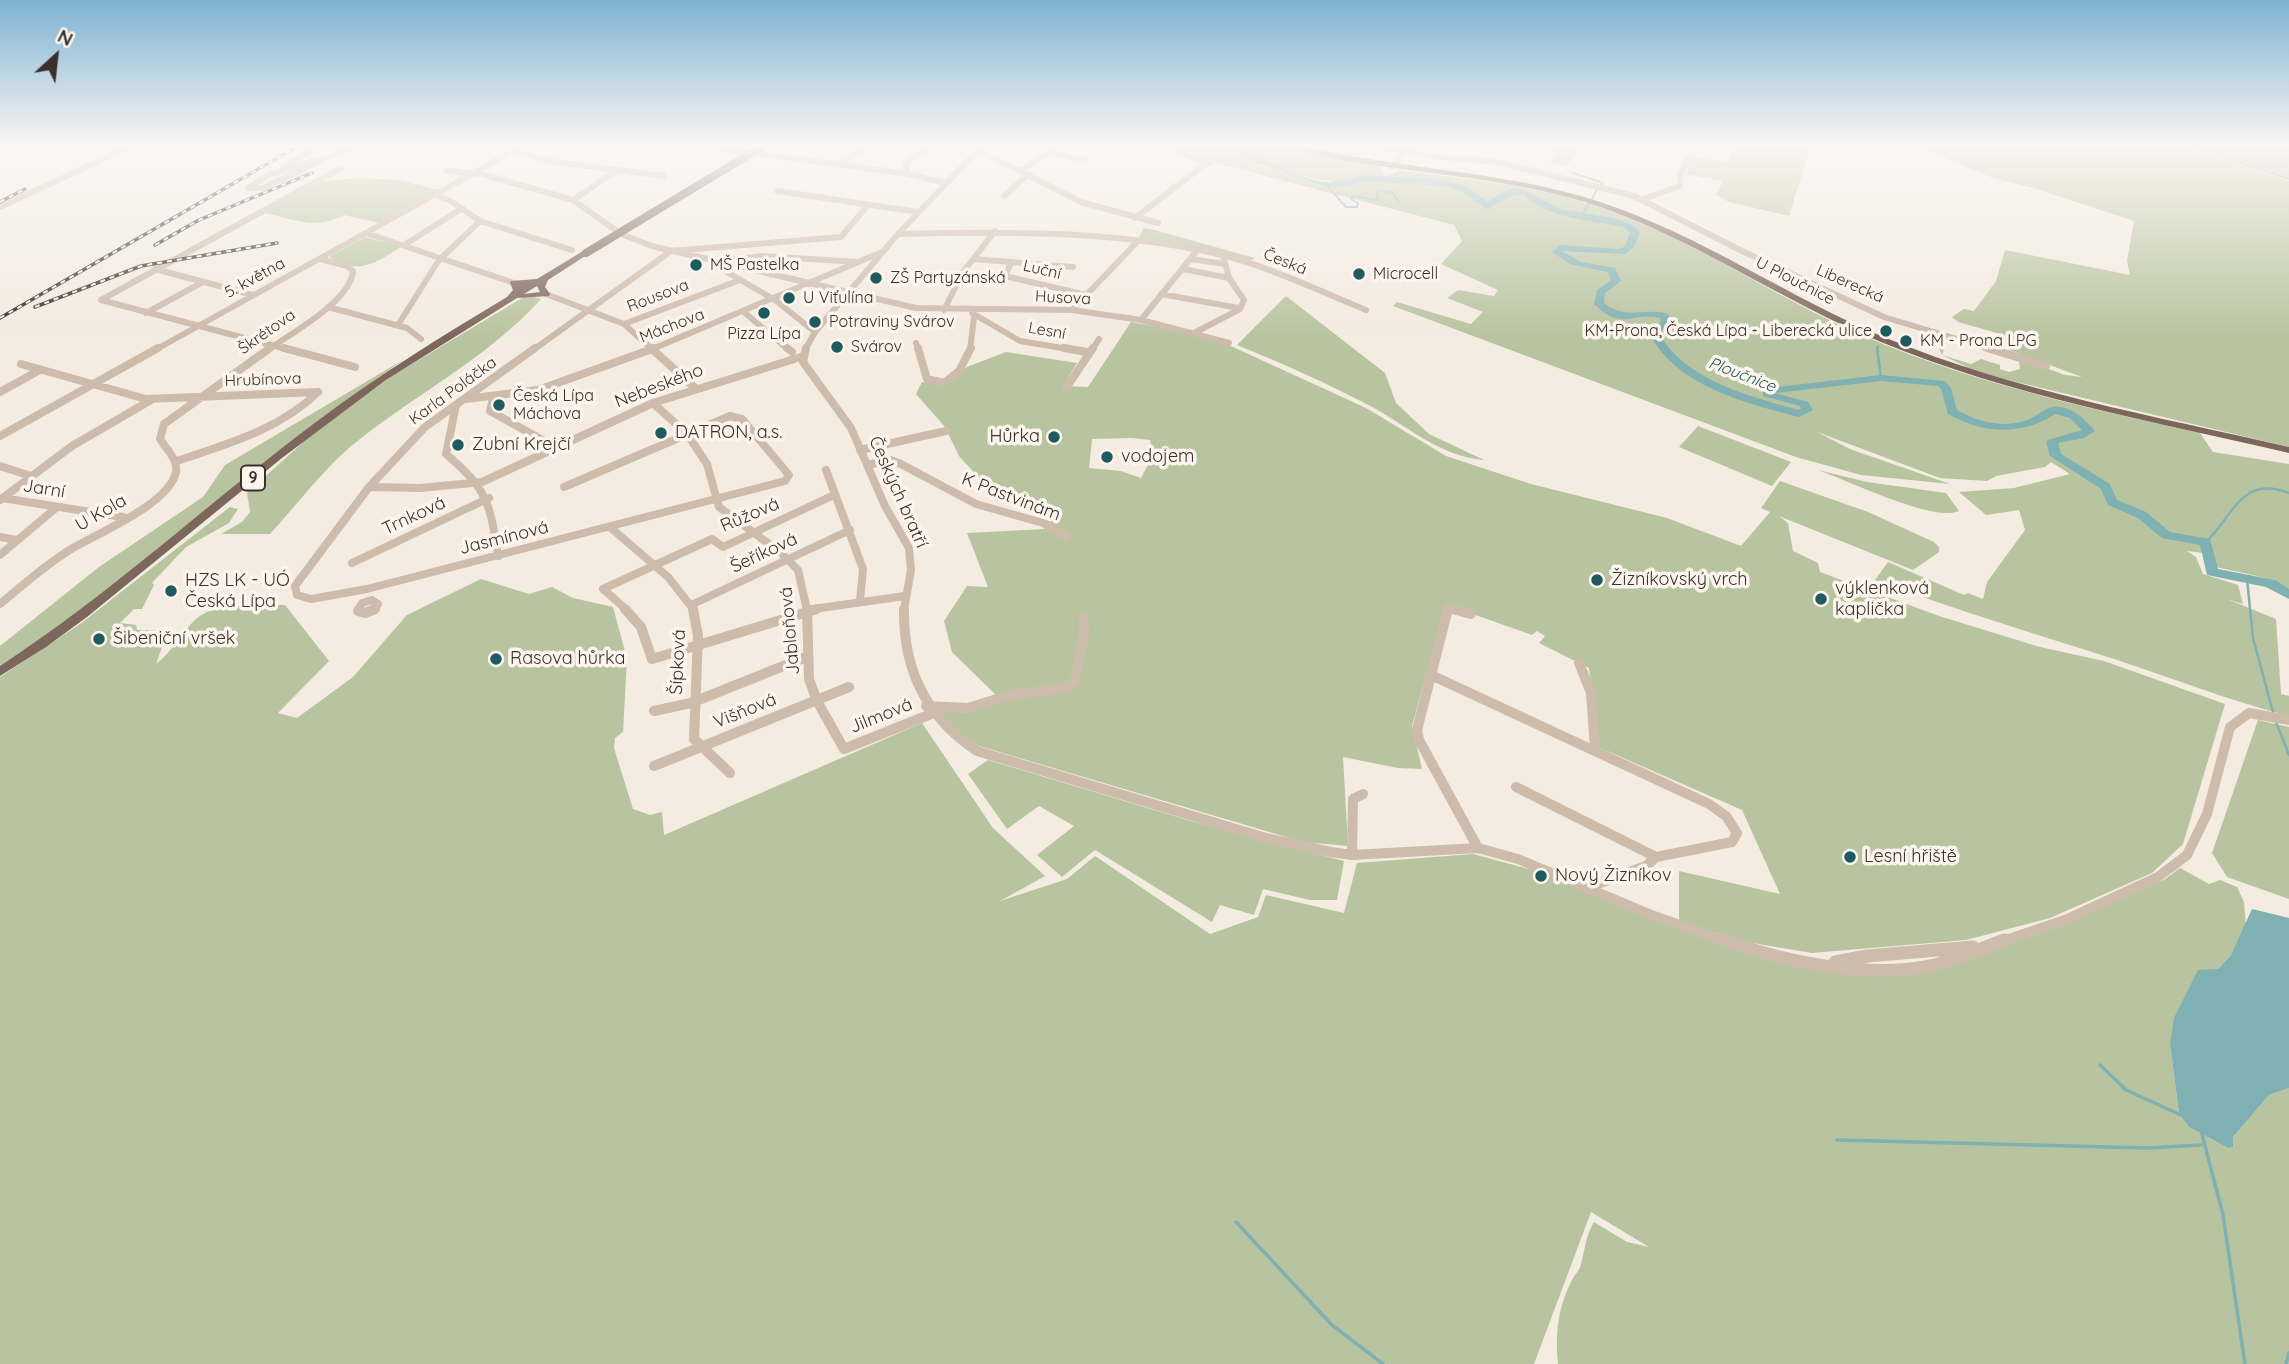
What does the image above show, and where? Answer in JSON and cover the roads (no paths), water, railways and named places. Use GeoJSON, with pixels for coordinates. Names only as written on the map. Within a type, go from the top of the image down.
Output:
{"type":"FeatureCollection","features":[{"type":"Feature","properties":{"kind":"main road","name":"9"},"geometry":{"type":"LineString","coordinates":[[0,672],[105,601],[321,422],[382,380],[660,209]]}},
{"type":"Feature","properties":{"kind":"main road","name":"U Ploučnice"},"geometry":{"type":"LineString","coordinates":[[1610,209],[1641,221],[1861,331],[1999,380]]}},
{"type":"Feature","properties":{"kind":"main road"},"geometry":{"type":"LineString","coordinates":[[544,279],[541,287],[546,294],[510,300],[517,290],[514,282],[544,279]]}},
{"type":"Feature","properties":{"kind":"main road"},"geometry":{"type":"LineString","coordinates":[[1999,380],[2289,450]]}},
{"type":"Feature","properties":{"kind":"street"},"geometry":{"type":"LineString","coordinates":[[266,209],[101,300],[355,367]]}},
{"type":"Feature","properties":{"kind":"street","name":"5. května"},"geometry":{"type":"LineString","coordinates":[[0,436],[410,209]]}},
{"type":"Feature","properties":{"kind":"street"},"geometry":{"type":"LineString","coordinates":[[404,245],[461,209],[480,221],[572,250]]}},
{"type":"Feature","properties":{"kind":"street"},"geometry":{"type":"LineString","coordinates":[[589,209],[621,234],[671,251],[722,261],[763,256],[858,262]]}},
{"type":"Feature","properties":{"kind":"street"},"geometry":{"type":"LineString","coordinates":[[671,251],[841,237],[865,209]]}},
{"type":"Feature","properties":{"kind":"street"},"geometry":{"type":"LineString","coordinates":[[894,209],[918,212]]}},
{"type":"Feature","properties":{"kind":"street"},"geometry":{"type":"LineString","coordinates":[[804,356],[815,332],[921,209]]}},
{"type":"Feature","properties":{"kind":"street"},"geometry":{"type":"LineString","coordinates":[[1103,209],[1158,223]]}},
{"type":"Feature","properties":{"kind":"street"},"geometry":{"type":"LineString","coordinates":[[1135,218],[1147,209]]}},
{"type":"Feature","properties":{"kind":"street","name":"Liberecká"},"geometry":{"type":"LineString","coordinates":[[1660,209],[1704,233],[1884,317],[2046,366]]}},
{"type":"Feature","properties":{"kind":"street"},"geometry":{"type":"LineString","coordinates":[[398,325],[442,257],[480,221]]}},
{"type":"Feature","properties":{"kind":"street"},"geometry":{"type":"LineString","coordinates":[[944,310],[973,259],[995,231]]}},
{"type":"Feature","properties":{"kind":"street","name":"Česká"},"geometry":{"type":"LineString","coordinates":[[898,234],[995,231],[1138,241],[1198,249],[1223,255],[1366,310]]}},
{"type":"Feature","properties":{"kind":"street"},"geometry":{"type":"LineString","coordinates":[[366,233],[514,282]]}},
{"type":"Feature","properties":{"kind":"street"},"geometry":{"type":"LineString","coordinates":[[1072,310],[1138,241]]}},
{"type":"Feature","properties":{"kind":"street"},"geometry":{"type":"LineString","coordinates":[[1141,320],[1198,249]]}},
{"type":"Feature","properties":{"kind":"street","name":"Karla Poláčka"},"geometry":{"type":"LineString","coordinates":[[297,595],[295,586],[369,487],[411,439],[671,251]]}},
{"type":"Feature","properties":{"kind":"street","name":"Máchova"},"geometry":{"type":"LineString","coordinates":[[465,399],[493,399],[537,393],[745,313],[882,252]]}},
{"type":"Feature","properties":{"kind":"street"},"geometry":{"type":"LineString","coordinates":[[1196,332],[1240,309],[1244,300],[1229,278],[1223,255]]}},
{"type":"Feature","properties":{"kind":"street","name":"Škrétova"},"geometry":{"type":"LineString","coordinates":[[177,461],[160,441],[159,432],[170,417],[328,307],[348,288],[354,279],[353,271],[347,266],[320,259]]}},
{"type":"Feature","properties":{"kind":"street"},"geometry":{"type":"LineString","coordinates":[[973,259],[1073,267]]}},
{"type":"Feature","properties":{"kind":"street"},"geometry":{"type":"LineString","coordinates":[[1190,259],[1225,264]]}},
{"type":"Feature","properties":{"kind":"street"},"geometry":{"type":"LineString","coordinates":[[722,261],[727,272],[775,300],[815,332]]}},
{"type":"Feature","properties":{"kind":"street","name":"Husova"},"geometry":{"type":"LineString","coordinates":[[722,261],[810,285],[916,308],[972,313],[1072,310],[1141,320],[1196,332],[1229,343]]}},
{"type":"Feature","properties":{"kind":"street","name":"Luční"},"geometry":{"type":"LineString","coordinates":[[1011,263],[1005,276],[1086,295]]}},
{"type":"Feature","properties":{"kind":"street"},"geometry":{"type":"LineString","coordinates":[[1183,268],[1229,278]]}},
{"type":"Feature","properties":{"kind":"street"},"geometry":{"type":"LineString","coordinates":[[155,269],[253,295]]}},
{"type":"Feature","properties":{"kind":"street","name":"Rousova"},"geometry":{"type":"LineString","coordinates":[[624,324],[740,279]]}},
{"type":"Feature","properties":{"kind":"street"},"geometry":{"type":"LineString","coordinates":[[146,313],[203,282]]}},
{"type":"Feature","properties":{"kind":"street"},"geometry":{"type":"LineString","coordinates":[[546,294],[624,324],[654,348],[695,388]]}},
{"type":"Feature","properties":{"kind":"street"},"geometry":{"type":"LineString","coordinates":[[1161,294],[1240,309]]}},
{"type":"Feature","properties":{"kind":"street"},"geometry":{"type":"LineString","coordinates":[[328,307],[398,325],[413,330],[421,338]]}},
{"type":"Feature","properties":{"kind":"street"},"geometry":{"type":"LineString","coordinates":[[745,313],[792,352]]}},
{"type":"Feature","properties":{"kind":"street"},"geometry":{"type":"LineString","coordinates":[[916,344],[927,379],[944,383],[952,379],[972,350],[977,333],[972,313]]}},
{"type":"Feature","properties":{"kind":"street","name":"Lesní"},"geometry":{"type":"LineString","coordinates":[[972,313],[1020,341],[1087,352]]}},
{"type":"Feature","properties":{"kind":"street"},"geometry":{"type":"LineString","coordinates":[[1066,388],[1087,352],[1099,339]]}},
{"type":"Feature","properties":{"kind":"street","name":"Nebeského"},"geometry":{"type":"LineString","coordinates":[[369,487],[420,488],[475,479],[482,482],[653,403],[790,358],[804,356]]}},
{"type":"Feature","properties":{"kind":"street","name":"Českých bratří"},"geometry":{"type":"LineString","coordinates":[[804,356],[807,369],[845,418],[909,549],[911,562],[905,596],[905,638],[918,690],[944,729],[976,751],[1266,838],[1352,855],[1478,848],[1518,859],[1654,915],[1748,949],[1821,965],[1885,970],[1933,965],[2065,920],[2158,877],[2187,855],[2193,844],[2207,814],[2230,727],[2236,717],[2248,712],[2289,720]]}},
{"type":"Feature","properties":{"kind":"street","name":"Hrubínova"},"geometry":{"type":"LineString","coordinates":[[20,364],[151,400],[318,392],[312,400],[271,425],[177,461]]}},
{"type":"Feature","properties":{"kind":"street"},"geometry":{"type":"LineString","coordinates":[[0,392],[40,370]]}},
{"type":"Feature","properties":{"kind":"street"},"geometry":{"type":"LineString","coordinates":[[493,399],[490,411],[555,447]]}},
{"type":"Feature","properties":{"kind":"street"},"geometry":{"type":"LineString","coordinates":[[1,499],[72,446],[151,400]]}},
{"type":"Feature","properties":{"kind":"street"},"geometry":{"type":"LineString","coordinates":[[653,403],[687,434],[707,464],[718,498]]}},
{"type":"Feature","properties":{"kind":"street"},"geometry":{"type":"LineString","coordinates":[[456,405],[446,454],[475,479],[489,498],[498,556]]}},
{"type":"Feature","properties":{"kind":"street","name":"Jasmínová"},"geometry":{"type":"LineString","coordinates":[[297,595],[311,599],[368,589],[785,481],[789,474],[771,450],[738,416],[730,416],[687,434]]}},
{"type":"Feature","properties":{"kind":"street"},"geometry":{"type":"LineString","coordinates":[[860,450],[946,431]]}},
{"type":"Feature","properties":{"kind":"street"},"geometry":{"type":"LineString","coordinates":[[564,487],[687,434]]}},
{"type":"Feature","properties":{"kind":"street","name":"K Pastvinám"},"geometry":{"type":"LineString","coordinates":[[867,465],[890,460],[899,463],[976,504],[1043,523],[1066,537]]}},
{"type":"Feature","properties":{"kind":"street","name":"U Kola"},"geometry":{"type":"LineString","coordinates":[[0,604],[68,551],[165,489],[176,474],[177,461]]}},
{"type":"Feature","properties":{"kind":"street"},"geometry":{"type":"LineString","coordinates":[[0,466],[31,476]]}},
{"type":"Feature","properties":{"kind":"street"},"geometry":{"type":"LineString","coordinates":[[826,470],[863,569],[860,601]]}},
{"type":"Feature","properties":{"kind":"street","name":"Růžová"},"geometry":{"type":"LineString","coordinates":[[696,647],[652,659],[648,638],[639,622],[603,589],[712,539],[723,547],[834,495]]}},
{"type":"Feature","properties":{"kind":"street","name":"Trnková"},"geometry":{"type":"LineString","coordinates":[[352,563],[489,498]]}},
{"type":"Feature","properties":{"kind":"street","name":"Jabloňová"},"geometry":{"type":"LineString","coordinates":[[718,498],[719,507],[788,558],[801,577],[807,610],[806,657],[809,679],[817,701],[844,749]]}},
{"type":"Feature","properties":{"kind":"street","name":"Jarní"},"geometry":{"type":"LineString","coordinates":[[1,499],[123,517]]}},
{"type":"Feature","properties":{"kind":"street","name":"U Kola"},"geometry":{"type":"LineString","coordinates":[[0,555],[57,507]]}},
{"type":"Feature","properties":{"kind":"street","name":"Šípková"},"geometry":{"type":"LineString","coordinates":[[611,528],[653,566],[695,612],[696,647],[691,703],[694,739],[700,747]]}},
{"type":"Feature","properties":{"kind":"street","name":"Šeříková"},"geometry":{"type":"LineString","coordinates":[[691,605],[850,530]]}},
{"type":"Feature","properties":{"kind":"street"},"geometry":{"type":"LineString","coordinates":[[0,537],[17,540]]}},
{"type":"Feature","properties":{"kind":"street"},"geometry":{"type":"LineString","coordinates":[[368,589],[368,601]]}},
{"type":"Feature","properties":{"kind":"street"},"geometry":{"type":"LineString","coordinates":[[696,647],[752,625],[807,610],[905,596]]}},
{"type":"Feature","properties":{"kind":"street"},"geometry":{"type":"LineString","coordinates":[[1471,614],[1448,607],[1417,730],[1419,740],[1478,848]]}},
{"type":"Feature","properties":{"kind":"street"},"geometry":{"type":"LineString","coordinates":[[929,710],[962,709],[1010,695],[1067,688],[1075,681],[1076,663],[1084,639],[1084,617]]}},
{"type":"Feature","properties":{"kind":"street"},"geometry":{"type":"LineString","coordinates":[[654,711],[691,703],[806,657]]}},
{"type":"Feature","properties":{"kind":"street"},"geometry":{"type":"LineString","coordinates":[[1579,663],[1585,670],[1590,691],[1595,749]]}},
{"type":"Feature","properties":{"kind":"street"},"geometry":{"type":"LineString","coordinates":[[1431,675],[1595,749],[1720,810],[1732,820],[1737,833],[1732,842],[1656,857],[1646,866],[1589,887]]}},
{"type":"Feature","properties":{"kind":"street","name":"Višňová"},"geometry":{"type":"LineString","coordinates":[[654,766],[849,687]]}},
{"type":"Feature","properties":{"kind":"street","name":"Jilmová"},"geometry":{"type":"LineString","coordinates":[[844,749],[929,710]]}},
{"type":"Feature","properties":{"kind":"street"},"geometry":{"type":"LineString","coordinates":[[700,747],[730,773]]}},
{"type":"Feature","properties":{"kind":"street"},"geometry":{"type":"LineString","coordinates":[[1516,787],[1656,857]]}},
{"type":"Feature","properties":{"kind":"street"},"geometry":{"type":"LineString","coordinates":[[1352,855],[1353,799],[1363,794]]}},
{"type":"Feature","properties":{"kind":"water"},"geometry":{"type":"Polygon","coordinates":[[[2252,909],[2289,918],[2289,1088],[2269,1095],[2233,1137],[2233,1147],[2228,1148],[2189,1127],[2179,1114],[2170,1044],[2174,1018],[2198,970],[2218,969],[2231,955],[2252,909]]]}},
{"type":"Feature","properties":{"kind":"waterway","name":"Ploučnice"},"geometry":{"type":"LineString","coordinates":[[1553,209],[1627,225],[1635,232],[1629,247],[1622,252],[1560,248],[1557,252],[1579,264],[1612,270],[1616,281],[1600,292],[1599,304],[1609,312],[1625,317],[1646,314],[1664,316],[1666,321],[1654,333],[1662,349],[1676,363],[1695,375],[1739,395],[1799,414],[1807,410],[1804,404],[1772,396],[1767,394],[1768,391],[1881,378],[1941,383],[1946,388],[1952,412],[1964,419],[1990,426],[2030,423],[2053,410],[2069,414],[2089,431],[2052,442],[2056,456],[2106,487],[2112,502],[2142,515],[2166,535],[2206,542],[2212,572],[2270,583],[2289,595]]}},
{"type":"Feature","properties":{"kind":"waterway"},"geometry":{"type":"LineString","coordinates":[[1583,214],[1586,209]]}},
{"type":"Feature","properties":{"kind":"waterway"},"geometry":{"type":"LineString","coordinates":[[1877,349],[1881,378]]}},
{"type":"Feature","properties":{"kind":"waterway"},"geometry":{"type":"LineString","coordinates":[[2206,542],[2232,509],[2249,493],[2260,489],[2289,493]]}},
{"type":"Feature","properties":{"kind":"waterway"},"geometry":{"type":"LineString","coordinates":[[2247,579],[2253,638],[2273,712]]}},
{"type":"Feature","properties":{"kind":"waterway"},"geometry":{"type":"LineString","coordinates":[[2276,722],[2289,755]]}},
{"type":"Feature","properties":{"kind":"waterway"},"geometry":{"type":"LineString","coordinates":[[2100,1065],[2126,1090],[2181,1115]]}},
{"type":"Feature","properties":{"kind":"waterway"},"geometry":{"type":"LineString","coordinates":[[2202,1134],[2223,1215],[2245,1364]]}},
{"type":"Feature","properties":{"kind":"waterway"},"geometry":{"type":"LineString","coordinates":[[1837,1140],[2148,1148],[2201,1145]]}},
{"type":"Feature","properties":{"kind":"waterway"},"geometry":{"type":"LineString","coordinates":[[1236,1222],[1332,1325],[1383,1364]]}},
{"type":"Feature","properties":{"kind":"waterway"},"geometry":{"type":"LineString","coordinates":[[2286,1364],[2289,1353]]}},
{"type":"Feature","properties":{"kind":"railway"},"geometry":{"type":"LineString","coordinates":[[0,318],[190,209]]}},
{"type":"Feature","properties":{"kind":"railway"},"geometry":{"type":"LineString","coordinates":[[155,245],[199,220],[226,209]]}},
{"type":"Feature","properties":{"kind":"railway"},"geometry":{"type":"LineString","coordinates":[[35,307],[141,266],[277,243]]}},
{"type":"Feature","properties":{"kind":"place","name":"MŠ Pastelka"},"geometry":{"type":"Point","coordinates":[696,265]}},
{"type":"Feature","properties":{"kind":"place","name":"Microcell"},"geometry":{"type":"Point","coordinates":[1359,274]}},
{"type":"Feature","properties":{"kind":"place","name":"ZŠ Partyzánská"},"geometry":{"type":"Point","coordinates":[876,278]}},
{"type":"Feature","properties":{"kind":"place","name":"U Viťulína"},"geometry":{"type":"Point","coordinates":[789,298]}},
{"type":"Feature","properties":{"kind":"place","name":"Pizza Lípa"},"geometry":{"type":"Point","coordinates":[764,313]}},
{"type":"Feature","properties":{"kind":"place","name":"Potraviny Svárov"},"geometry":{"type":"Point","coordinates":[815,322]}},
{"type":"Feature","properties":{"kind":"place","name":"KM-Prona, Česká Lípa - Liberecká ulice"},"geometry":{"type":"Point","coordinates":[1886,331]}},
{"type":"Feature","properties":{"kind":"place","name":"KM - Prona LPG"},"geometry":{"type":"Point","coordinates":[1906,341]}},
{"type":"Feature","properties":{"kind":"place","name":"Svárov"},"geometry":{"type":"Point","coordinates":[837,347]}},
{"type":"Feature","properties":{"kind":"place","name":"Česká Lípa Máchova"},"geometry":{"type":"Point","coordinates":[499,405]}},
{"type":"Feature","properties":{"kind":"place","name":"DATRON, a.s."},"geometry":{"type":"Point","coordinates":[661,433]}},
{"type":"Feature","properties":{"kind":"place","name":"Hůrka"},"geometry":{"type":"Point","coordinates":[1054,437]}},
{"type":"Feature","properties":{"kind":"place","name":"Zubní Krejčí"},"geometry":{"type":"Point","coordinates":[458,445]}},
{"type":"Feature","properties":{"kind":"place","name":"vodojem"},"geometry":{"type":"Point","coordinates":[1107,457]}},
{"type":"Feature","properties":{"kind":"place","name":"Žizníkovský vrch"},"geometry":{"type":"Point","coordinates":[1597,580]}},
{"type":"Feature","properties":{"kind":"place","name":"HZS LK - UÓ Česká Lípa"},"geometry":{"type":"Point","coordinates":[171,591]}},
{"type":"Feature","properties":{"kind":"place","name":"výklenková kaplička"},"geometry":{"type":"Point","coordinates":[1821,599]}},
{"type":"Feature","properties":{"kind":"place","name":"Šibeniční vršek"},"geometry":{"type":"Point","coordinates":[99,639]}},
{"type":"Feature","properties":{"kind":"place","name":"Rasova hůrka"},"geometry":{"type":"Point","coordinates":[496,659]}},
{"type":"Feature","properties":{"kind":"place","name":"Lesní hřiště"},"geometry":{"type":"Point","coordinates":[1850,857]}},
{"type":"Feature","properties":{"kind":"place","name":"Nový Žizníkov"},"geometry":{"type":"Point","coordinates":[1541,876]}}]}
